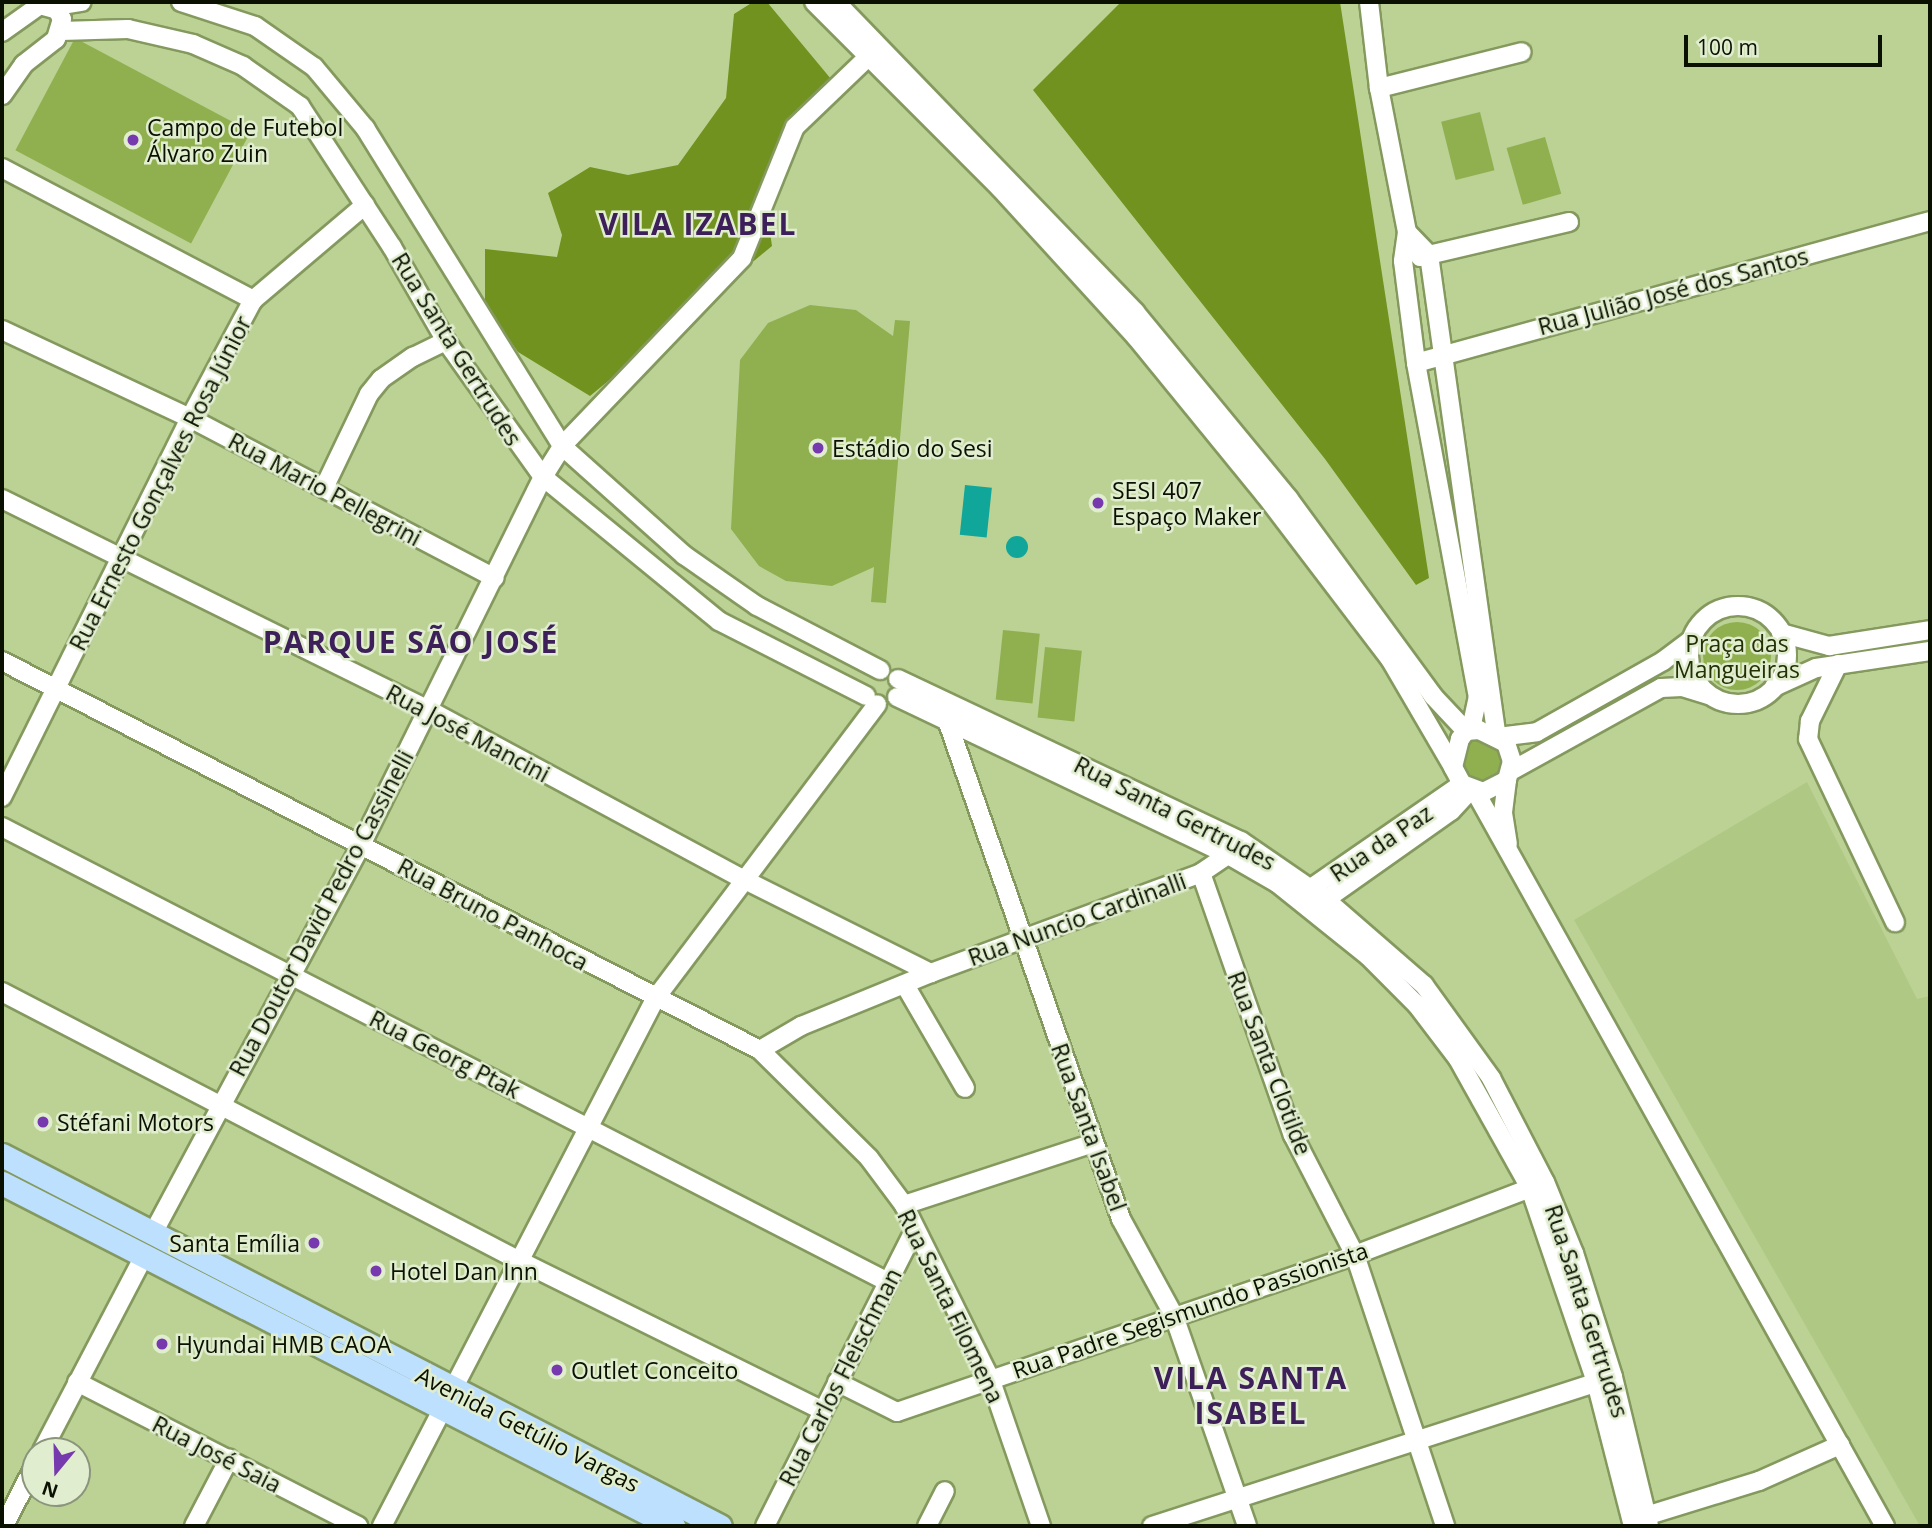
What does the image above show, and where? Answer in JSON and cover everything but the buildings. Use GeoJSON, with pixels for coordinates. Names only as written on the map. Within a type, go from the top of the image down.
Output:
{"type":"FeatureCollection","features":[{"type":"Feature","properties":{"kind":"main road","name":"Avenida Getúlio Vargas"},"geometry":{"type":"LineString","coordinates":[[2,1156],[148,1246]]}},
{"type":"Feature","properties":{"kind":"main road","name":"Avenida Getúlio Vargas"},"geometry":{"type":"LineString","coordinates":[[2,1183],[148,1246],[446,1400],[673,1526]]}},
{"type":"Feature","properties":{"kind":"main road","name":"Avenida Getúlio Vargas"},"geometry":{"type":"LineString","coordinates":[[446,1400],[720,1526]]}},
{"type":"Feature","properties":{"kind":"street"},"geometry":{"type":"LineString","coordinates":[[2,32],[42,5],[82,2]]}},
{"type":"Feature","properties":{"kind":"street","name":"Rua Santa Gertrudes"},"geometry":{"type":"LineString","coordinates":[[181,2],[255,26],[314,67],[365,128],[562,446],[684,555],[768,612],[880,670],[897,688],[947,720],[1235,849],[1296,898]]}},
{"type":"Feature","properties":{"kind":"street"},"geometry":{"type":"LineString","coordinates":[[814,2],[1000,188],[1153,358],[1265,495],[1390,659],[1453,767],[1469,788],[1513,861],[1885,1526]]}},
{"type":"Feature","properties":{"kind":"street"},"geometry":{"type":"LineString","coordinates":[[836,2],[1135,312],[1289,499],[1425,685],[1469,730],[1497,737],[1537,732],[1663,661],[1690,640],[1710,614],[1741,606],[1770,618],[1781,633],[1787,662],[1774,687]]}},
{"type":"Feature","properties":{"kind":"street"},"geometry":{"type":"LineString","coordinates":[[1369,2],[1379,88],[1407,232],[1403,261],[1416,363],[1478,696],[1469,730],[1456,748],[1453,767]]}},
{"type":"Feature","properties":{"kind":"street"},"geometry":{"type":"LineString","coordinates":[[2,95],[24,64],[61,32],[62,19],[42,5]]}},
{"type":"Feature","properties":{"kind":"street","name":"Rua Santa Gertrudes"},"geometry":{"type":"LineString","coordinates":[[61,32],[128,29],[193,44],[243,66],[300,106],[366,205],[446,341],[543,477],[719,621],[871,700]]}},
{"type":"Feature","properties":{"kind":"street"},"geometry":{"type":"LineString","coordinates":[[1379,88],[1522,52]]}},
{"type":"Feature","properties":{"kind":"street","name":"Rua Doutor David Pedro Cassinelli"},"geometry":{"type":"LineString","coordinates":[[49,1437],[220,1104],[361,845],[543,477],[562,446],[742,258],[795,127],[869,56]]}},
{"type":"Feature","properties":{"kind":"street"},"geometry":{"type":"LineString","coordinates":[[2,168],[253,300]]}},
{"type":"Feature","properties":{"kind":"street","name":"Rua Ernesto Gonçalves Rosa Júnior"},"geometry":{"type":"LineString","coordinates":[[2,797],[190,418],[253,300],[366,205]]}},
{"type":"Feature","properties":{"kind":"street","name":"Rua Julião José dos Santos"},"geometry":{"type":"LineString","coordinates":[[1416,363],[1930,221]]}},
{"type":"Feature","properties":{"kind":"street"},"geometry":{"type":"LineString","coordinates":[[1403,261],[1569,222]]}},
{"type":"Feature","properties":{"kind":"street"},"geometry":{"type":"LineString","coordinates":[[1407,232],[1429,255],[1445,353],[1497,737],[1511,752],[1504,820],[1513,861]]}},
{"type":"Feature","properties":{"kind":"street","name":"Rua Mario Pellegrini"},"geometry":{"type":"LineString","coordinates":[[2,330],[190,418],[495,578]]}},
{"type":"Feature","properties":{"kind":"street"},"geometry":{"type":"LineString","coordinates":[[324,488],[369,394],[396,366],[446,341]]}},
{"type":"Feature","properties":{"kind":"street","name":"Rua José Mancini"},"geometry":{"type":"LineString","coordinates":[[2,499],[426,709],[747,881],[931,973]]}},
{"type":"Feature","properties":{"kind":"street"},"geometry":{"type":"LineString","coordinates":[[1781,633],[1829,646],[1930,630]]}},
{"type":"Feature","properties":{"kind":"street"},"geometry":{"type":"LineString","coordinates":[[1690,640],[1692,672],[1712,697]]}},
{"type":"Feature","properties":{"kind":"street"},"geometry":{"type":"LineString","coordinates":[[1469,788],[1493,790],[1509,775],[1661,688],[1693,689],[1712,697],[1744,704],[1759,699],[1774,687],[1838,664],[1930,651]]}},
{"type":"Feature","properties":{"kind":"street","name":"Rua Bruno Panhoca"},"geometry":{"type":"LineString","coordinates":[[2,661],[655,999],[760,1050]]}},
{"type":"Feature","properties":{"kind":"street"},"geometry":{"type":"LineString","coordinates":[[1838,664],[1810,721],[1808,739],[1895,922]]}},
{"type":"Feature","properties":{"kind":"street"},"geometry":{"type":"LineString","coordinates":[[871,700],[869,676],[880,670]]}},
{"type":"Feature","properties":{"kind":"street"},"geometry":{"type":"LineString","coordinates":[[382,1526],[655,999],[747,881],[871,700],[897,688]]}},
{"type":"Feature","properties":{"kind":"street","name":"Rua Santa Gertrudes"},"geometry":{"type":"LineString","coordinates":[[897,688],[1235,849],[1317,899],[1424,985],[1452,1019],[1491,1078],[1537,1185],[1574,1254],[1640,1522]]}},
{"type":"Feature","properties":{"kind":"street","name":"Rua Santa Isabel"},"geometry":{"type":"LineString","coordinates":[[947,720],[1121,1219],[1174,1316],[1247,1526]]}},
{"type":"Feature","properties":{"kind":"street","name":"Rua da Paz"},"geometry":{"type":"LineString","coordinates":[[1296,898],[1317,899],[1469,788]]}},
{"type":"Feature","properties":{"kind":"street","name":"Rua Georg Ptak"},"geometry":{"type":"LineString","coordinates":[[2,827],[888,1282]]}},
{"type":"Feature","properties":{"kind":"street","name":"Rua Nuncio Cardinalli"},"geometry":{"type":"LineString","coordinates":[[760,1050],[801,1026],[931,973],[1201,873],[1235,849]]}},
{"type":"Feature","properties":{"kind":"street","name":"Rua Santa Clotilde"},"geometry":{"type":"LineString","coordinates":[[1201,873],[1293,1135],[1355,1255],[1445,1526]]}},
{"type":"Feature","properties":{"kind":"street"},"geometry":{"type":"LineString","coordinates":[[905,985],[965,1088]]}},
{"type":"Feature","properties":{"kind":"street"},"geometry":{"type":"LineString","coordinates":[[2,992],[520,1261],[823,1411]]}},
{"type":"Feature","properties":{"kind":"street","name":"Rua Santa Filomena"},"geometry":{"type":"LineString","coordinates":[[760,1050],[869,1158],[904,1205],[990,1378],[1041,1526]]}},
{"type":"Feature","properties":{"kind":"street"},"geometry":{"type":"LineString","coordinates":[[904,1205],[1094,1143]]}},
{"type":"Feature","properties":{"kind":"street","name":"Rua Padre Segismundo Passionista"},"geometry":{"type":"LineString","coordinates":[[837,1382],[897,1412],[1355,1255],[1537,1185]]}},
{"type":"Feature","properties":{"kind":"street","name":"Rua Carlos Fleischman"},"geometry":{"type":"LineString","coordinates":[[765,1526],[915,1229]]}},
{"type":"Feature","properties":{"kind":"street"},"geometry":{"type":"LineString","coordinates":[[1152,1526],[1237,1496],[1418,1443],[1604,1380]]}},
{"type":"Feature","properties":{"kind":"street","name":"Rua José Saia"},"geometry":{"type":"LineString","coordinates":[[77,1382],[358,1526]]}},
{"type":"Feature","properties":{"kind":"street"},"geometry":{"type":"LineString","coordinates":[[1640,1522],[1759,1481],[1840,1445]]}},
{"type":"Feature","properties":{"kind":"street"},"geometry":{"type":"LineString","coordinates":[[194,1526],[229,1459]]}},
{"type":"Feature","properties":{"kind":"street"},"geometry":{"type":"LineString","coordinates":[[927,1526],[945,1491]]}},
{"type":"Feature","properties":{"kind":"street"},"geometry":{"type":"LineString","coordinates":[[4,1526],[21,1493]]}},
{"type":"Feature","properties":{"kind":"shaded area"},"geometry":{"type":"Polygon","coordinates":[[[753,2],[767,2],[841,91],[799,127],[767,212],[772,246],[590,396],[518,352],[485,305],[485,249],[557,257],[562,235],[548,193],[590,167],[628,175],[678,165],[726,98],[734,14],[753,2]]]}},
{"type":"Feature","properties":{"kind":"shaded area"},"geometry":{"type":"Polygon","coordinates":[[[1121,2],[1340,2],[1429,578],[1416,585],[1325,459],[1033,90],[1121,2]]]}},
{"type":"Feature","properties":{"kind":"shaded area"},"geometry":{"type":"Polygon","coordinates":[[[1807,782],[1917,999],[1930,996],[1930,1526],[1920,1526],[1574,920],[1807,782]]]}},
{"type":"Feature","properties":{"kind":"green space","name":"Campo de Futebol Álvaro Zuin"},"geometry":{"type":"Polygon","coordinates":[[[75,38],[251,131],[191,244],[15,150],[75,38]]]}},
{"type":"Feature","properties":{"kind":"green space"},"geometry":{"type":"Polygon","coordinates":[[[1480,112],[1495,170],[1456,180],[1441,122],[1480,112]]]}},
{"type":"Feature","properties":{"kind":"green space"},"geometry":{"type":"Polygon","coordinates":[[[1545,137],[1561,194],[1523,205],[1507,148],[1545,137]]]}},
{"type":"Feature","properties":{"kind":"green space"},"geometry":{"type":"Polygon","coordinates":[[[810,305],[856,310],[893,336],[895,320],[910,321],[886,603],[871,602],[874,567],[832,586],[786,581],[759,566],[731,529],[740,360],[768,323],[810,305]]]}},
{"type":"Feature","properties":{"kind":"green space","name":"Praça das Mangueiras"},"geometry":{"type":"Polygon","coordinates":[[[1730,622],[1744,622],[1756,627],[1766,637],[1771,656],[1766,675],[1756,685],[1744,690],[1730,690],[1718,685],[1708,675],[1703,663],[1703,649],[1708,637],[1718,627],[1730,622]]]}},
{"type":"Feature","properties":{"kind":"green space"},"geometry":{"type":"Polygon","coordinates":[[[1003,630],[1040,634],[1032,703],[996,700],[1003,630]]]}},
{"type":"Feature","properties":{"kind":"green space"},"geometry":{"type":"Polygon","coordinates":[[[1045,647],[1082,651],[1074,721],[1038,718],[1045,647]]]}},
{"type":"Feature","properties":{"kind":"green space"},"geometry":{"type":"Polygon","coordinates":[[[1481,739],[1497,745],[1503,761],[1497,777],[1481,783],[1465,777],[1459,761],[1465,745],[1481,739]]]}},
{"type":"Feature","properties":{"kind":"green space"},"geometry":{"type":"Polygon","coordinates":[[[1542,1204],[1550,1204],[1602,1372],[1599,1372],[1542,1204]]]}},
{"type":"Feature","properties":{"kind":"water"},"geometry":{"type":"Polygon","coordinates":[[[965,485],[992,488],[987,538],[960,535],[965,485]]]}},
{"type":"Feature","properties":{"kind":"water"},"geometry":{"type":"Polygon","coordinates":[[[1017,536],[1027,543],[1028,547],[1021,557],[1017,558],[1007,551],[1006,547],[1013,537],[1017,536]]]}},
{"type":"Feature","properties":{"kind":"place","name":"Campo de Futebol Álvaro Zuin"},"geometry":{"type":"Point","coordinates":[133,140]}},
{"type":"Feature","properties":{"kind":"place","name":"Estádio do Sesi"},"geometry":{"type":"Point","coordinates":[818,448]}},
{"type":"Feature","properties":{"kind":"place","name":"SESI 407 Espaço Maker"},"geometry":{"type":"Point","coordinates":[1098,503]}},
{"type":"Feature","properties":{"kind":"place","name":"Stéfani Motors"},"geometry":{"type":"Point","coordinates":[43,1122]}},
{"type":"Feature","properties":{"kind":"place","name":"Santa Emília"},"geometry":{"type":"Point","coordinates":[314,1243]}},
{"type":"Feature","properties":{"kind":"place","name":"Hotel Dan Inn"},"geometry":{"type":"Point","coordinates":[376,1271]}},
{"type":"Feature","properties":{"kind":"place","name":"Hyundai HMB CAOA"},"geometry":{"type":"Point","coordinates":[162,1344]}},
{"type":"Feature","properties":{"kind":"place","name":"Outlet Conceito"},"geometry":{"type":"Point","coordinates":[557,1370]}},
{"type":"Feature","properties":{"kind":"district","name":"VILA IZABEL"},"geometry":{"type":"Point","coordinates":[698,224]}},
{"type":"Feature","properties":{"kind":"district","name":"PARQUE SÃO JOSÉ"},"geometry":{"type":"Point","coordinates":[411,642]}},
{"type":"Feature","properties":{"kind":"district","name":"VILA SANTA ISABEL"},"geometry":{"type":"Point","coordinates":[1251,1395]}}]}
